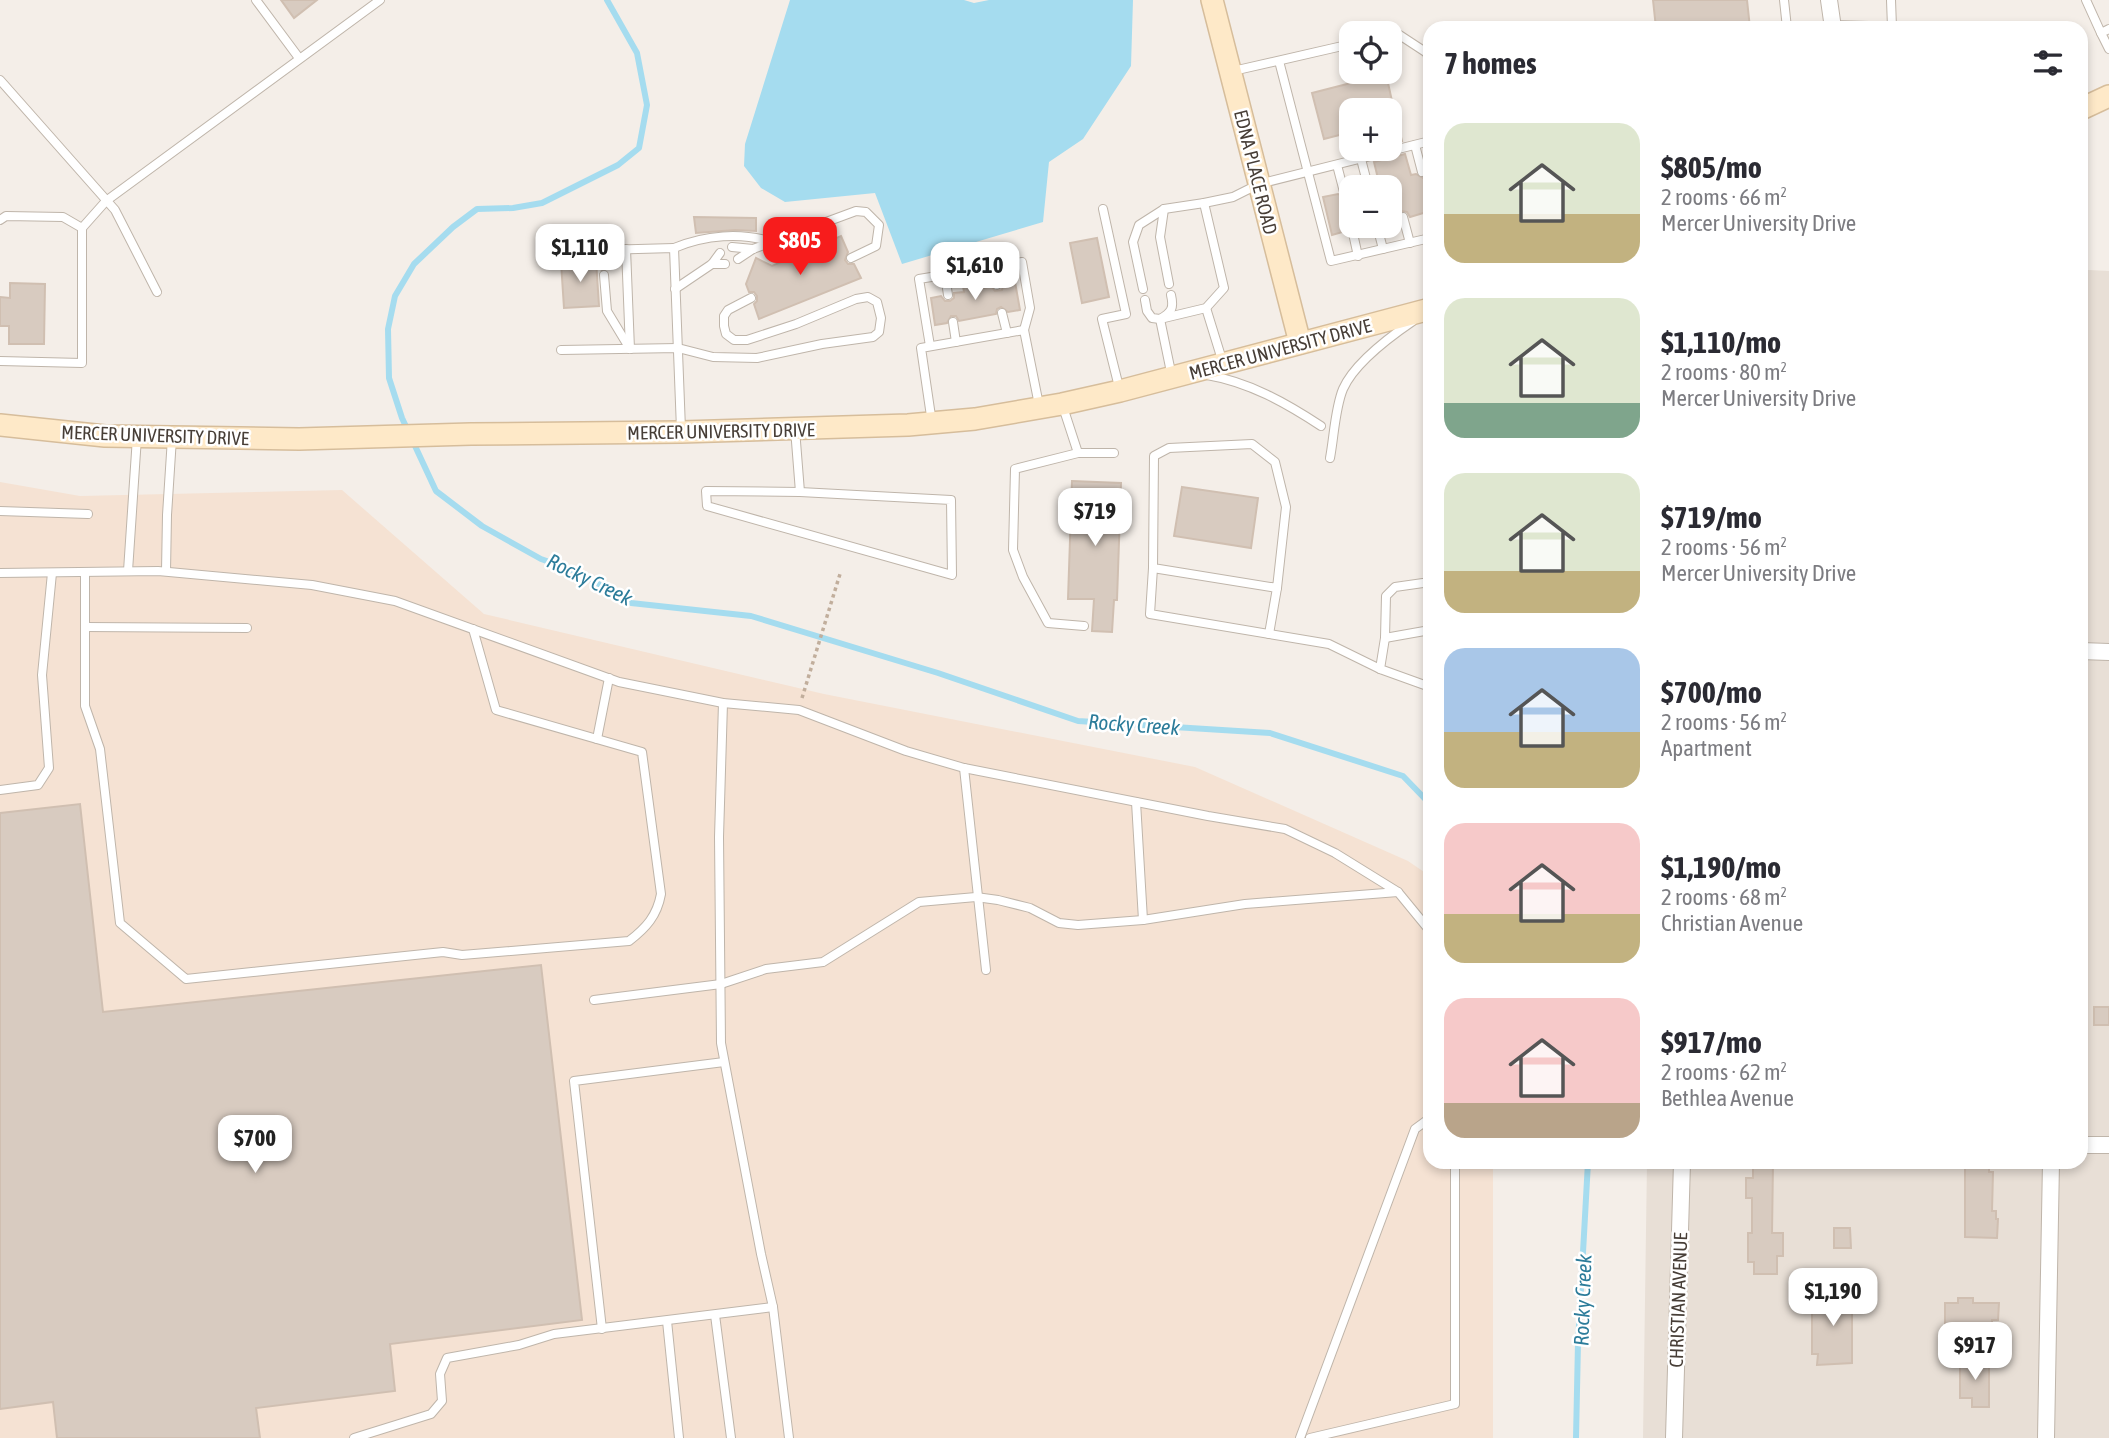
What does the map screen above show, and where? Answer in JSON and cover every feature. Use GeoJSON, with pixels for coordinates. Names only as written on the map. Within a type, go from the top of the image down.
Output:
{"type":"FeatureCollection","features":[{"type":"Feature","properties":{"kind":"main road","name":"EDNA PLACE ROAD"},"geometry":{"type":"LineString","coordinates":[[1212,0],[1300,343]]}},
{"type":"Feature","properties":{"kind":"main road"},"geometry":{"type":"LineString","coordinates":[[2088,106],[2109,96]]}},
{"type":"Feature","properties":{"kind":"main road","name":"MERCER UNIVERSITY DRIVE"},"geometry":{"type":"LineString","coordinates":[[0,425],[51,432],[137,438],[299,439],[681,432],[932,423],[975,419],[1120,391],[1423,311]]}},
{"type":"Feature","properties":{"kind":"street"},"geometry":{"type":"LineString","coordinates":[[1829,0],[1832,21]]}},
{"type":"Feature","properties":{"kind":"street"},"geometry":{"type":"LineString","coordinates":[[2088,651],[2109,652]]}},
{"type":"Feature","properties":{"kind":"street"},"geometry":{"type":"LineString","coordinates":[[2088,1145],[2109,1145]]}},
{"type":"Feature","properties":{"kind":"street","name":"CHRISTIAN AVENUE"},"geometry":{"type":"LineString","coordinates":[[1674,1438],[1682,1169]]}},
{"type":"Feature","properties":{"kind":"street"},"geometry":{"type":"LineString","coordinates":[[2046,1438],[2051,1169]]}},
{"type":"Feature","properties":{"kind":"lane"},"geometry":{"type":"LineString","coordinates":[[256,0],[299,58]]}},
{"type":"Feature","properties":{"kind":"lane"},"geometry":{"type":"LineString","coordinates":[[0,361],[82,363],[82,228],[106,201],[380,0]]}},
{"type":"Feature","properties":{"kind":"lane"},"geometry":{"type":"LineString","coordinates":[[1784,0],[1786,21]]}},
{"type":"Feature","properties":{"kind":"lane"},"geometry":{"type":"LineString","coordinates":[[1891,0],[1892,21]]}},
{"type":"Feature","properties":{"kind":"lane"},"geometry":{"type":"LineString","coordinates":[[2086,0],[2105,31],[2109,49]]}},
{"type":"Feature","properties":{"kind":"lane"},"geometry":{"type":"LineString","coordinates":[[1402,37],[1423,50]]}},
{"type":"Feature","properties":{"kind":"lane"},"geometry":{"type":"LineString","coordinates":[[1230,72],[1339,47]]}},
{"type":"Feature","properties":{"kind":"lane"},"geometry":{"type":"LineString","coordinates":[[1279,61],[1331,261],[1423,240]]}},
{"type":"Feature","properties":{"kind":"lane"},"geometry":{"type":"LineString","coordinates":[[0,80],[115,210],[157,292]]}},
{"type":"Feature","properties":{"kind":"lane"},"geometry":{"type":"LineString","coordinates":[[1402,148],[1423,143]]}},
{"type":"Feature","properties":{"kind":"lane"},"geometry":{"type":"LineString","coordinates":[[1415,145],[1422,172]]}},
{"type":"Feature","properties":{"kind":"lane"},"geometry":{"type":"LineString","coordinates":[[1143,289],[1133,242],[1139,225],[1164,209],[1233,197],[1259,184],[1353,161]]}},
{"type":"Feature","properties":{"kind":"lane"},"geometry":{"type":"LineString","coordinates":[[1336,165],[1339,175]]}},
{"type":"Feature","properties":{"kind":"lane"},"geometry":{"type":"LineString","coordinates":[[1145,300],[1152,318],[1160,319],[1206,308],[1224,288],[1203,203]]}},
{"type":"Feature","properties":{"kind":"lane"},"geometry":{"type":"LineString","coordinates":[[1103,209],[1126,314],[1102,319],[1120,391]]}},
{"type":"Feature","properties":{"kind":"lane"},"geometry":{"type":"LineString","coordinates":[[1164,209],[1160,237],[1169,284]]}},
{"type":"Feature","properties":{"kind":"lane"},"geometry":{"type":"LineString","coordinates":[[738,258],[753,249],[856,211],[866,212],[879,225],[876,246],[851,258]]}},
{"type":"Feature","properties":{"kind":"lane"},"geometry":{"type":"LineString","coordinates":[[3,218],[63,217],[82,228]]}},
{"type":"Feature","properties":{"kind":"lane"},"geometry":{"type":"LineString","coordinates":[[1403,217],[1410,243]]}},
{"type":"Feature","properties":{"kind":"lane"},"geometry":{"type":"LineString","coordinates":[[630,349],[611,322],[607,311],[603,250],[674,247],[697,238],[754,236],[772,242]]}},
{"type":"Feature","properties":{"kind":"lane"},"geometry":{"type":"LineString","coordinates":[[1354,238],[1359,256]]}},
{"type":"Feature","properties":{"kind":"lane"},"geometry":{"type":"LineString","coordinates":[[1380,238],[1383,249]]}},
{"type":"Feature","properties":{"kind":"lane"},"geometry":{"type":"LineString","coordinates":[[674,247],[681,432]]}},
{"type":"Feature","properties":{"kind":"lane"},"geometry":{"type":"LineString","coordinates":[[732,247],[753,249]]}},
{"type":"Feature","properties":{"kind":"lane"},"geometry":{"type":"LineString","coordinates":[[626,249],[630,349]]}},
{"type":"Feature","properties":{"kind":"lane"},"geometry":{"type":"LineString","coordinates":[[675,289],[712,264],[720,253]]}},
{"type":"Feature","properties":{"kind":"lane"},"geometry":{"type":"LineString","coordinates":[[930,346],[919,279],[1022,262],[1030,308],[1024,330],[1039,408]]}},
{"type":"Feature","properties":{"kind":"lane"},"geometry":{"type":"LineString","coordinates":[[712,264],[725,264]]}},
{"type":"Feature","properties":{"kind":"lane"},"geometry":{"type":"LineString","coordinates":[[994,267],[997,285]]}},
{"type":"Feature","properties":{"kind":"lane"},"geometry":{"type":"LineString","coordinates":[[945,275],[948,295]]}},
{"type":"Feature","properties":{"kind":"lane"},"geometry":{"type":"LineString","coordinates":[[1160,319],[1171,313],[1174,305],[1171,295]]}},
{"type":"Feature","properties":{"kind":"lane"},"geometry":{"type":"LineString","coordinates":[[561,350],[678,348],[713,357],[757,358],[822,344],[873,337],[879,332],[881,318],[877,302],[868,297],[856,299],[796,324],[747,340],[734,340],[726,334],[724,316],[728,310],[751,298]]}},
{"type":"Feature","properties":{"kind":"lane"},"geometry":{"type":"LineString","coordinates":[[1206,308],[1223,363]]}},
{"type":"Feature","properties":{"kind":"lane"},"geometry":{"type":"LineString","coordinates":[[1002,313],[1007,333]]}},
{"type":"Feature","properties":{"kind":"lane"},"geometry":{"type":"LineString","coordinates":[[1330,458],[1344,388],[1366,360],[1391,336],[1423,313]]}},
{"type":"Feature","properties":{"kind":"lane"},"geometry":{"type":"LineString","coordinates":[[1160,319],[1181,374],[1228,379],[1290,406],[1321,426]]}},
{"type":"Feature","properties":{"kind":"lane"},"geometry":{"type":"LineString","coordinates":[[953,322],[956,342]]}},
{"type":"Feature","properties":{"kind":"lane"},"geometry":{"type":"LineString","coordinates":[[932,423],[921,348],[1024,330]]}},
{"type":"Feature","properties":{"kind":"lane"},"geometry":{"type":"LineString","coordinates":[[1062,404],[1078,453]]}},
{"type":"Feature","properties":{"kind":"lane"},"geometry":{"type":"LineString","coordinates":[[795,429],[800,492]]}},
{"type":"Feature","properties":{"kind":"lane"},"geometry":{"type":"LineString","coordinates":[[166,571],[173,437]]}},
{"type":"Feature","properties":{"kind":"lane"},"geometry":{"type":"LineString","coordinates":[[128,571],[137,438]]}},
{"type":"Feature","properties":{"kind":"lane"},"geometry":{"type":"LineString","coordinates":[[1269,634],[1286,507],[1275,462],[1252,444],[1169,448],[1154,456],[1150,614],[1269,634],[1329,644],[1380,669],[1423,684]]}},
{"type":"Feature","properties":{"kind":"lane"},"geometry":{"type":"LineString","coordinates":[[1084,626],[1048,623],[1023,577],[1013,550],[1015,469],[1078,453],[1114,453]]}},
{"type":"Feature","properties":{"kind":"lane"},"geometry":{"type":"LineString","coordinates":[[706,491],[800,492],[951,500],[951,575],[707,506],[706,491]]}},
{"type":"Feature","properties":{"kind":"lane"},"geometry":{"type":"LineString","coordinates":[[0,511],[88,514]]}},
{"type":"Feature","properties":{"kind":"lane"},"geometry":{"type":"LineString","coordinates":[[1153,568],[1277,589]]}},
{"type":"Feature","properties":{"kind":"lane"},"geometry":{"type":"LineString","coordinates":[[0,573],[166,571],[312,585],[396,601],[609,678],[723,703],[799,710],[906,751],[964,768],[1285,829],[1335,853],[1398,892],[1423,922]]}},
{"type":"Feature","properties":{"kind":"lane"},"geometry":{"type":"LineString","coordinates":[[85,572],[85,706],[100,749],[120,923],[186,979],[443,952],[462,956],[629,942],[643,930],[658,910],[661,894],[642,752],[496,710],[473,629]]}},
{"type":"Feature","properties":{"kind":"lane"},"geometry":{"type":"LineString","coordinates":[[0,790],[38,785],[49,768],[42,675],[52,573]]}},
{"type":"Feature","properties":{"kind":"lane"},"geometry":{"type":"LineString","coordinates":[[1380,669],[1385,638],[1386,596],[1395,587],[1423,583]]}},
{"type":"Feature","properties":{"kind":"lane"},"geometry":{"type":"LineString","coordinates":[[85,628],[247,628]]}},
{"type":"Feature","properties":{"kind":"lane"},"geometry":{"type":"LineString","coordinates":[[1385,638],[1423,631]]}},
{"type":"Feature","properties":{"kind":"lane"},"geometry":{"type":"LineString","coordinates":[[597,739],[609,678]]}},
{"type":"Feature","properties":{"kind":"lane"},"geometry":{"type":"LineString","coordinates":[[723,703],[719,837],[722,1044],[773,1307],[789,1438]]}},
{"type":"Feature","properties":{"kind":"lane"},"geometry":{"type":"LineString","coordinates":[[964,768],[986,970]]}},
{"type":"Feature","properties":{"kind":"lane"},"geometry":{"type":"LineString","coordinates":[[1136,802],[1143,920]]}},
{"type":"Feature","properties":{"kind":"lane"},"geometry":{"type":"LineString","coordinates":[[594,1000],[721,984],[766,969],[824,962],[919,902],[976,897],[1030,908],[1059,923],[1078,925],[1143,920],[1245,904],[1398,892]]}},
{"type":"Feature","properties":{"kind":"lane"},"geometry":{"type":"LineString","coordinates":[[602,1329],[574,1082],[724,1062]]}},
{"type":"Feature","properties":{"kind":"lane"},"geometry":{"type":"LineString","coordinates":[[1300,1438],[1415,1129],[1423,1123]]}},
{"type":"Feature","properties":{"kind":"lane"},"geometry":{"type":"LineString","coordinates":[[1310,1438],[1455,1404],[1455,1169]]}},
{"type":"Feature","properties":{"kind":"lane"},"geometry":{"type":"LineString","coordinates":[[355,1438],[431,1414],[442,1401],[440,1374],[447,1358],[519,1345],[554,1334],[773,1307]]}},
{"type":"Feature","properties":{"kind":"lane"},"geometry":{"type":"LineString","coordinates":[[715,1315],[731,1438]]}},
{"type":"Feature","properties":{"kind":"lane"},"geometry":{"type":"LineString","coordinates":[[667,1321],[679,1438]]}},
{"type":"Feature","properties":{"kind":"path"},"geometry":{"type":"LineString","coordinates":[[799,710],[841,574]]}},
{"type":"Feature","properties":{"kind":"shaded area"},"geometry":{"type":"Polygon","coordinates":[[[2088,270],[2109,271],[2109,1438],[1643,1438],[1647,1169],[2088,1169],[2088,270]]]}},
{"type":"Feature","properties":{"kind":"shaded area"},"geometry":{"type":"Polygon","coordinates":[[[0,482],[80,496],[342,490],[484,614],[824,694],[1195,767],[1408,861],[1423,871],[1423,1169],[1493,1169],[1493,1438],[0,1438],[0,482]]]}},
{"type":"Feature","properties":{"kind":"water"},"geometry":{"type":"Polygon","coordinates":[[[790,0],[964,0],[974,3],[989,0],[1133,0],[1131,66],[1083,139],[1049,162],[1043,222],[902,264],[875,193],[785,202],[761,188],[744,166],[745,144],[790,0]]]}},
{"type":"Feature","properties":{"kind":"building"},"geometry":{"type":"Polygon","coordinates":[[[281,0],[317,0],[294,18],[281,0]]]}},
{"type":"Feature","properties":{"kind":"building"},"geometry":{"type":"Polygon","coordinates":[[[1653,0],[1747,0],[1749,21],[1655,21],[1653,0]]]}},
{"type":"Feature","properties":{"kind":"building"},"geometry":{"type":"Polygon","coordinates":[[[1347,84],[1388,84],[1391,98],[1339,98],[1339,135],[1324,139],[1312,93],[1347,84]]]}},
{"type":"Feature","properties":{"kind":"building"},"geometry":{"type":"Polygon","coordinates":[[[1405,154],[1411,175],[1416,174],[1423,178],[1423,213],[1410,217],[1407,212],[1402,211],[1402,175],[1377,175],[1374,162],[1402,161],[1402,155],[1405,154]]]}},
{"type":"Feature","properties":{"kind":"building"},"geometry":{"type":"Polygon","coordinates":[[[1338,194],[1339,233],[1332,235],[1323,197],[1338,194]]]}},
{"type":"Feature","properties":{"kind":"building"},"geometry":{"type":"Polygon","coordinates":[[[694,217],[756,218],[756,231],[696,233],[694,217]]]}},
{"type":"Feature","properties":{"kind":"building"},"geometry":{"type":"Polygon","coordinates":[[[841,236],[848,252],[845,260],[848,264],[854,264],[861,278],[759,319],[754,304],[757,296],[754,292],[749,292],[746,284],[756,258],[772,266],[841,236]]]}},
{"type":"Feature","properties":{"kind":"building"},"geometry":{"type":"Polygon","coordinates":[[[1097,238],[1109,297],[1082,303],[1070,243],[1097,238]]]}},
{"type":"Feature","properties":{"kind":"building"},"geometry":{"type":"Polygon","coordinates":[[[596,260],[599,306],[564,308],[561,262],[596,260]]]}},
{"type":"Feature","properties":{"kind":"building"},"geometry":{"type":"Polygon","coordinates":[[[981,276],[983,288],[991,286],[995,291],[1002,290],[1003,284],[1015,282],[1020,310],[1008,312],[1001,307],[996,314],[959,321],[956,316],[951,316],[947,323],[935,325],[931,298],[941,296],[945,301],[950,301],[954,298],[954,293],[964,292],[962,280],[981,276]]]}},
{"type":"Feature","properties":{"kind":"building"},"geometry":{"type":"Polygon","coordinates":[[[10,283],[45,284],[44,344],[9,344],[9,326],[0,326],[0,297],[10,298],[10,283]]]}},
{"type":"Feature","properties":{"kind":"building"},"geometry":{"type":"Polygon","coordinates":[[[1072,481],[1121,483],[1117,600],[1114,600],[1112,632],[1092,631],[1094,599],[1068,599],[1072,481]]]}},
{"type":"Feature","properties":{"kind":"building"},"geometry":{"type":"Polygon","coordinates":[[[1182,487],[1258,498],[1251,548],[1174,536],[1182,487]]]}},
{"type":"Feature","properties":{"kind":"building"},"geometry":{"type":"Polygon","coordinates":[[[80,804],[103,1012],[541,965],[582,1320],[390,1344],[395,1391],[256,1408],[260,1438],[57,1438],[53,1402],[0,1409],[0,813],[80,804]]]}},
{"type":"Feature","properties":{"kind":"building"},"geometry":{"type":"Polygon","coordinates":[[[2094,1007],[2109,1007],[2109,1025],[2094,1025],[2094,1007]]]}},
{"type":"Feature","properties":{"kind":"building"},"geometry":{"type":"Polygon","coordinates":[[[1753,1169],[1773,1169],[1772,1233],[1783,1233],[1783,1256],[1777,1256],[1777,1274],[1754,1274],[1754,1262],[1748,1262],[1748,1233],[1752,1233],[1752,1198],[1746,1198],[1746,1178],[1753,1178],[1753,1169]]]}},
{"type":"Feature","properties":{"kind":"building"},"geometry":{"type":"Polygon","coordinates":[[[1965,1169],[1989,1169],[1989,1172],[1993,1172],[1992,1211],[1996,1211],[1998,1219],[1997,1238],[1965,1237],[1965,1169]]]}},
{"type":"Feature","properties":{"kind":"building"},"geometry":{"type":"Polygon","coordinates":[[[1834,1228],[1850,1228],[1851,1248],[1834,1248],[1834,1228]]]}},
{"type":"Feature","properties":{"kind":"building"},"geometry":{"type":"Polygon","coordinates":[[[1819,1292],[1852,1292],[1852,1363],[1817,1365],[1818,1354],[1812,1354],[1812,1302],[1819,1302],[1819,1292]]]}},
{"type":"Feature","properties":{"kind":"building"},"geometry":{"type":"Polygon","coordinates":[[[1958,1298],[1973,1298],[1973,1303],[1999,1303],[1998,1320],[1992,1320],[1992,1328],[1945,1327],[1945,1303],[1958,1303],[1958,1298]]]}},
{"type":"Feature","properties":{"kind":"building"},"geometry":{"type":"Polygon","coordinates":[[[1960,1359],[1989,1360],[1989,1407],[1972,1407],[1972,1398],[1960,1398],[1960,1359]]]}},
{"type":"Feature","properties":{"kind":"waterway","name":"Rocky Creek"},"geometry":{"type":"LineString","coordinates":[[607,0],[637,53],[647,105],[639,148],[618,165],[542,203],[513,208],[477,209],[453,227],[414,264],[395,296],[388,329],[389,378],[402,418],[436,491],[482,526],[541,559],[578,572],[631,603],[751,616],[938,673],[1078,721],[1270,733],[1403,776],[1423,797]]}},
{"type":"Feature","properties":{"kind":"waterway","name":"Rocky Creek"},"geometry":{"type":"LineString","coordinates":[[1576,1438],[1588,1169]]}}]}
